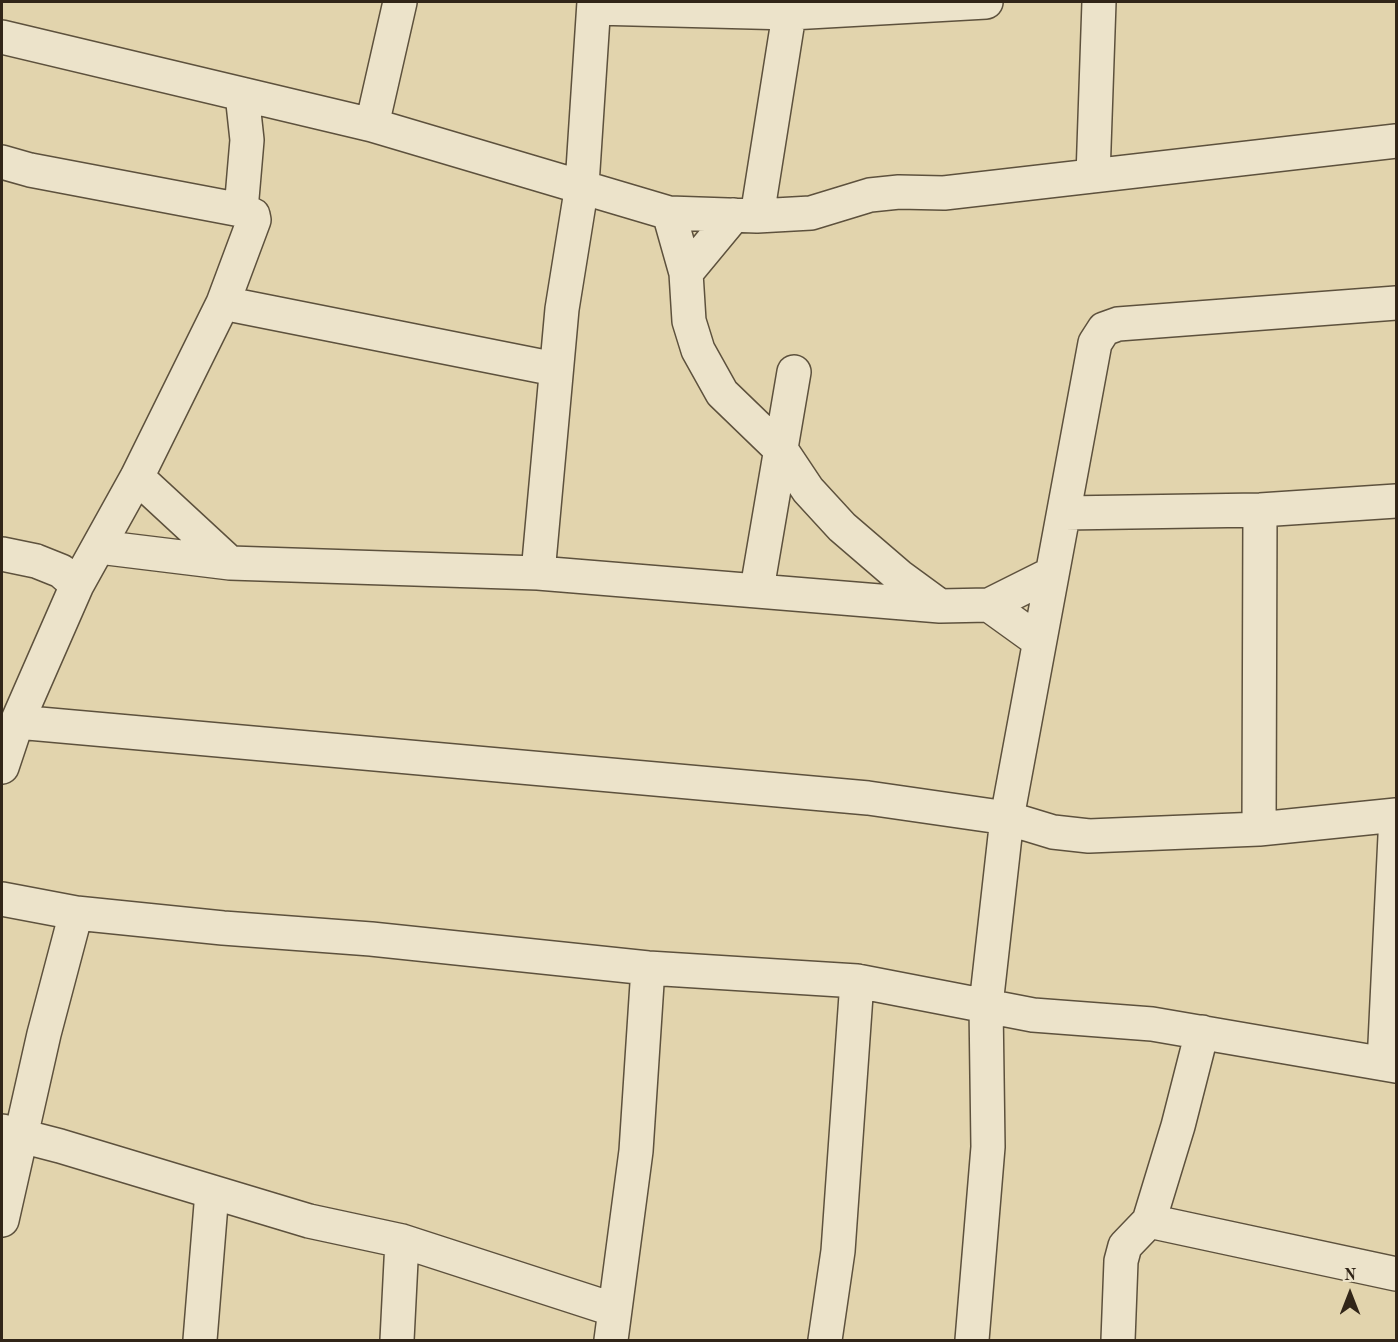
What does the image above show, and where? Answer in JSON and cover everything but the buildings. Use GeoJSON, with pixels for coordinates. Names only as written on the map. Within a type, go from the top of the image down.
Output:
{"type":"FeatureCollection","features":[{"type":"Feature","properties":{"kind":"street"},"geometry":{"type":"LineString","coordinates":[[372,125],[400,2]]}},
{"type":"Feature","properties":{"kind":"street"},"geometry":{"type":"LineString","coordinates":[[538,573],[555,369],[582,185],[594,5],[791,7],[976,2]]}},
{"type":"Feature","properties":{"kind":"street"},"geometry":{"type":"LineString","coordinates":[[1093,176],[1098,2]]}},
{"type":"Feature","properties":{"kind":"street"},"geometry":{"type":"LineString","coordinates":[[686,273],[745,216],[791,7]]}},
{"type":"Feature","properties":{"kind":"street"},"geometry":{"type":"LineString","coordinates":[[2,37],[372,125],[582,185],[669,213],[745,216],[812,213],[870,195],[899,192],[944,193],[1396,141]]}},
{"type":"Feature","properties":{"kind":"street"},"geometry":{"type":"LineString","coordinates":[[241,210],[247,140],[242,94]]}},
{"type":"Feature","properties":{"kind":"street"},"geometry":{"type":"LineString","coordinates":[[2,162],[30,170],[241,210],[253,215],[253,227],[223,303],[137,477],[77,585],[16,722],[2,761]]}},
{"type":"Feature","properties":{"kind":"street"},"geometry":{"type":"LineString","coordinates":[[669,213],[686,273],[689,321],[698,350],[722,393],[782,451],[808,490],[842,527],[899,576],[940,606]]}},
{"type":"Feature","properties":{"kind":"street"},"geometry":{"type":"LineString","coordinates":[[223,303],[555,369]]}},
{"type":"Feature","properties":{"kind":"street"},"geometry":{"type":"LineString","coordinates":[[972,1341],[988,1148],[986,1005],[1007,818],[1095,343],[1104,329],[1118,324],[1396,303]]}},
{"type":"Feature","properties":{"kind":"street"},"geometry":{"type":"LineString","coordinates":[[757,589],[794,372]]}},
{"type":"Feature","properties":{"kind":"street"},"geometry":{"type":"LineString","coordinates":[[137,477],[231,563]]}},
{"type":"Feature","properties":{"kind":"street"},"geometry":{"type":"LineString","coordinates":[[1065,513],[1260,510],[1396,501]]}},
{"type":"Feature","properties":{"kind":"street"},"geometry":{"type":"LineString","coordinates":[[1258,829],[1260,510]]}},
{"type":"Feature","properties":{"kind":"street"},"geometry":{"type":"LineString","coordinates":[[99,547],[231,563],[538,573],[757,589],[940,606],[989,605],[1051,574]]}},
{"type":"Feature","properties":{"kind":"street"},"geometry":{"type":"LineString","coordinates":[[2,554],[36,561],[61,571],[77,585]]}},
{"type":"Feature","properties":{"kind":"street"},"geometry":{"type":"LineString","coordinates":[[989,605],[1039,641]]}},
{"type":"Feature","properties":{"kind":"street"},"geometry":{"type":"LineString","coordinates":[[2,899],[76,913],[648,968],[857,981],[1033,1015],[1152,1024],[1390,1065],[1396,815],[1258,829],[1089,836],[1053,832],[1007,818],[868,798],[16,722]]}},
{"type":"Feature","properties":{"kind":"street"},"geometry":{"type":"LineString","coordinates":[[2,1220],[11,1134],[44,1034],[76,913]]}},
{"type":"Feature","properties":{"kind":"street"},"geometry":{"type":"LineString","coordinates":[[11,1134],[60,1146],[309,1221],[402,1241],[613,1325],[636,1151],[648,968]]}},
{"type":"Feature","properties":{"kind":"street"},"geometry":{"type":"LineString","coordinates":[[825,1341],[838,1251],[857,981]]}},
{"type":"Feature","properties":{"kind":"street"},"geometry":{"type":"LineString","coordinates":[[1118,1341],[1121,1261],[1125,1246],[1149,1221],[1178,1126],[1202,1032]]}},
{"type":"Feature","properties":{"kind":"street"},"geometry":{"type":"LineString","coordinates":[[200,1341],[212,1192]]}},
{"type":"Feature","properties":{"kind":"street"},"geometry":{"type":"LineString","coordinates":[[1149,1221],[1396,1274]]}},
{"type":"Feature","properties":{"kind":"street"},"geometry":{"type":"LineString","coordinates":[[397,1341],[402,1241]]}}]}
